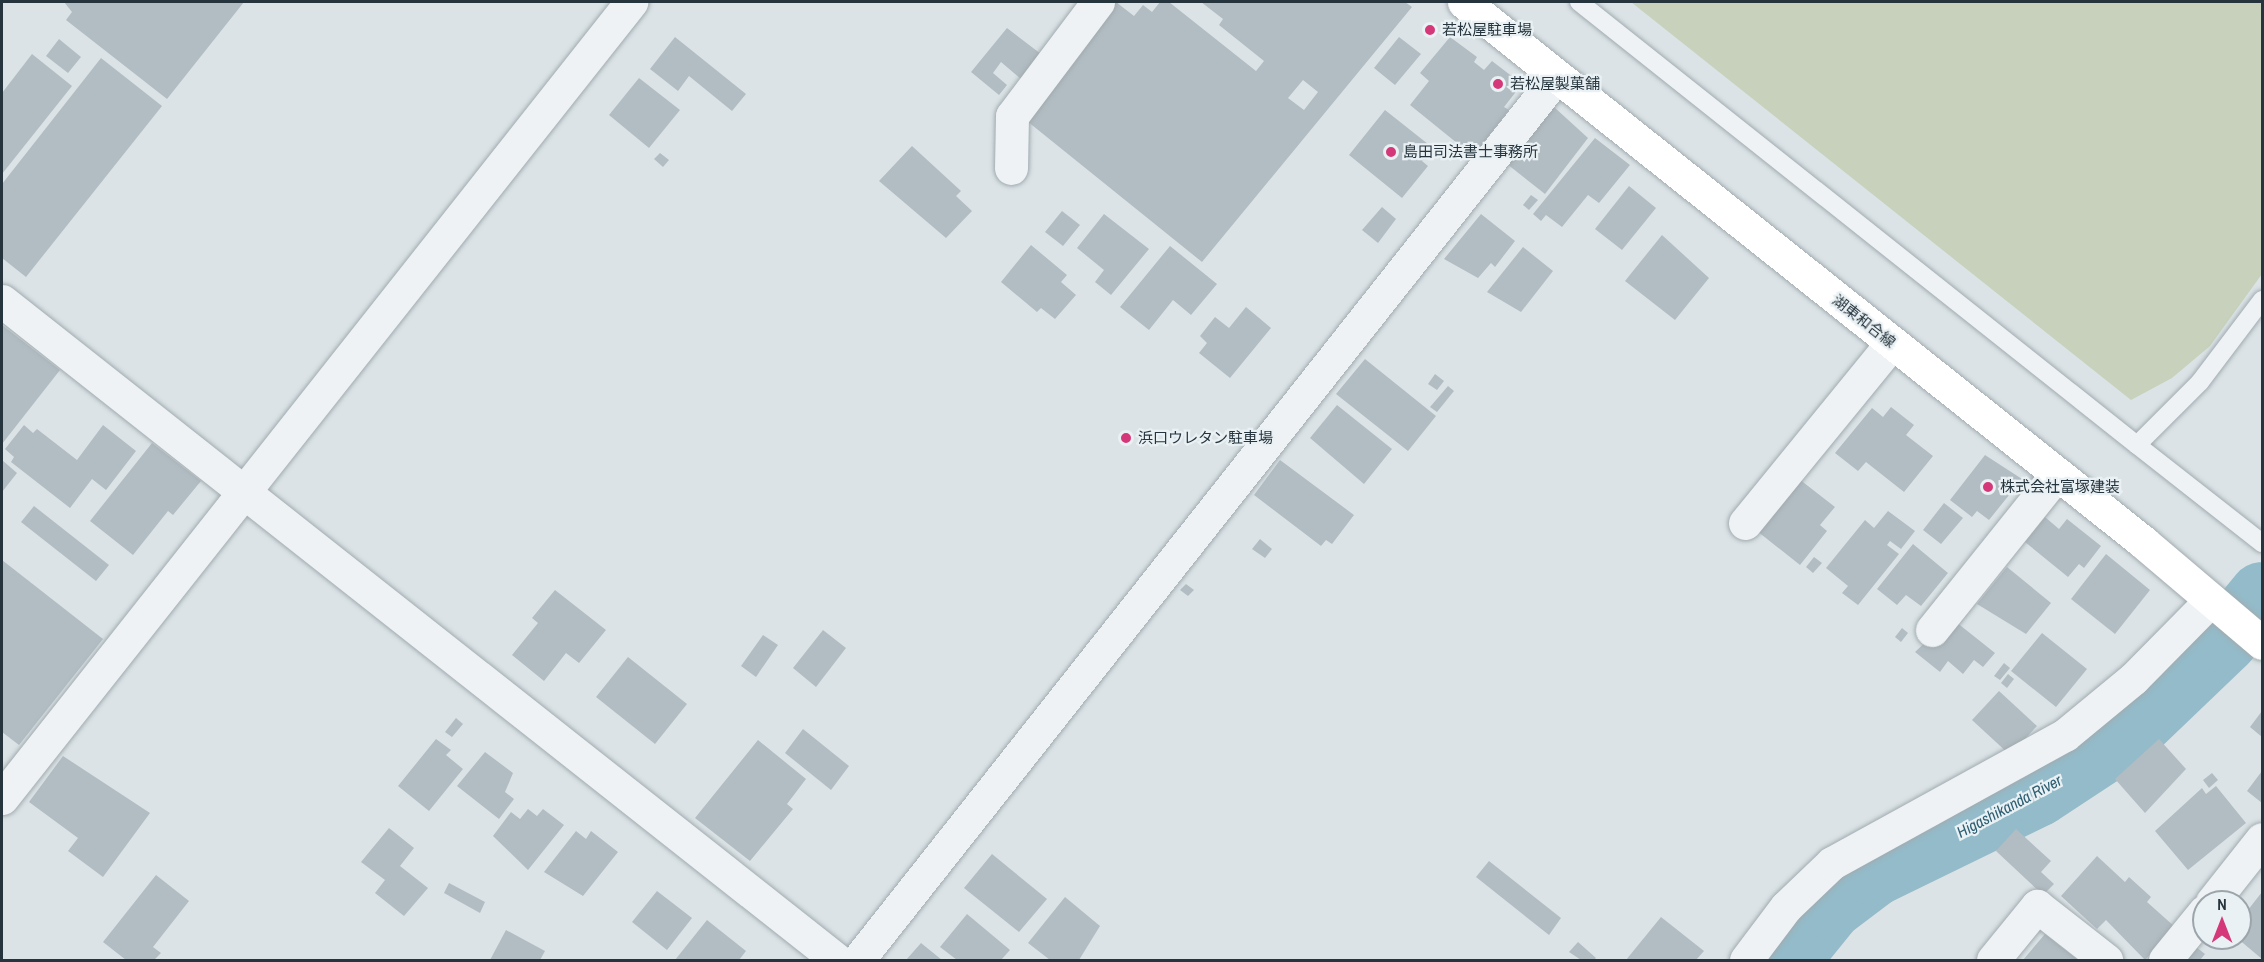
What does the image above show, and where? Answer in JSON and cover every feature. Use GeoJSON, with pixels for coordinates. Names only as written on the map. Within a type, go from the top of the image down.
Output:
{"type":"FeatureCollection","features":[{"type":"Feature","properties":{"kind":"main road","name":"湖東和合線"},"geometry":{"type":"LineString","coordinates":[[1464,2],[2057,474],[2258,640]]}},
{"type":"Feature","properties":{"kind":"street"},"geometry":{"type":"LineString","coordinates":[[2,798],[631,2]]}},
{"type":"Feature","properties":{"kind":"street"},"geometry":{"type":"LineString","coordinates":[[1011,168],[1012,116],[1098,2]]}},
{"type":"Feature","properties":{"kind":"street"},"geometry":{"type":"LineString","coordinates":[[858,960],[1557,76]]}},
{"type":"Feature","properties":{"kind":"street"},"geometry":{"type":"LineString","coordinates":[[2,300],[837,960]]}},
{"type":"Feature","properties":{"kind":"street"},"geometry":{"type":"LineString","coordinates":[[1745,524],[1892,343]]}},
{"type":"Feature","properties":{"kind":"street"},"geometry":{"type":"LineString","coordinates":[[1932,630],[2057,474]]}},
{"type":"Feature","properties":{"kind":"street"},"geometry":{"type":"LineString","coordinates":[[1746,960],[1786,907],[1832,862],[2065,735],[2133,679],[2215,604]]}},
{"type":"Feature","properties":{"kind":"street"},"geometry":{"type":"LineString","coordinates":[[2222,890],[2262,839]]}},
{"type":"Feature","properties":{"kind":"street"},"geometry":{"type":"LineString","coordinates":[[1993,960],[2037,906],[2106,960]]}},
{"type":"Feature","properties":{"kind":"street"},"geometry":{"type":"LineString","coordinates":[[2165,960],[2192,927]]}},
{"type":"Feature","properties":{"kind":"lane"},"geometry":{"type":"LineString","coordinates":[[1579,2],[2262,543]]}},
{"type":"Feature","properties":{"kind":"lane"},"geometry":{"type":"LineString","coordinates":[[2137,445],[2200,382],[2262,300]]}},
{"type":"Feature","properties":{"kind":"green space"},"geometry":{"type":"Polygon","coordinates":[[[1631,2],[2262,2],[2262,274],[2210,346],[2172,378],[2131,400],[1631,2]]]}},
{"type":"Feature","properties":{"kind":"building"},"geometry":{"type":"Polygon","coordinates":[[[64,2],[244,2],[167,99],[66,20],[72,12],[64,2]]]}},
{"type":"Feature","properties":{"kind":"building"},"geometry":{"type":"Polygon","coordinates":[[[1116,2],[1134,16],[1143,5],[1152,12],[1160,2],[1169,2],[1256,71],[1264,61],[1219,25],[1223,19],[1201,2],[1405,2],[1412,7],[1202,262],[1022,117],[1116,2]],[[1303,80],[1288,98],[1304,110],[1318,92],[1303,80]]]}},
{"type":"Feature","properties":{"kind":"building"},"geometry":{"type":"Polygon","coordinates":[[[1007,28],[1041,54],[1021,79],[1001,62],[993,73],[1007,85],[999,95],[971,72],[1007,28]]]}},
{"type":"Feature","properties":{"kind":"building"},"geometry":{"type":"Polygon","coordinates":[[[675,37],[746,94],[732,111],[689,76],[678,91],[650,69],[675,37]]]}},
{"type":"Feature","properties":{"kind":"building"},"geometry":{"type":"Polygon","coordinates":[[[1399,37],[1421,54],[1395,85],[1374,68],[1399,37]]]}},
{"type":"Feature","properties":{"kind":"building"},"geometry":{"type":"Polygon","coordinates":[[[1450,37],[1477,57],[1474,62],[1484,70],[1492,61],[1522,84],[1504,107],[1509,110],[1473,156],[1410,105],[1429,81],[1420,73],[1450,37]]]}},
{"type":"Feature","properties":{"kind":"building"},"geometry":{"type":"Polygon","coordinates":[[[59,39],[81,57],[68,73],[46,56],[59,39]]]}},
{"type":"Feature","properties":{"kind":"building"},"geometry":{"type":"Polygon","coordinates":[[[32,54],[72,86],[2,174],[2,93],[32,54]]]}},
{"type":"Feature","properties":{"kind":"building"},"geometry":{"type":"Polygon","coordinates":[[[101,58],[162,106],[26,277],[2,258],[2,184],[101,58]]]}},
{"type":"Feature","properties":{"kind":"building"},"geometry":{"type":"Polygon","coordinates":[[[639,78],[680,110],[649,148],[609,115],[639,78]]]}},
{"type":"Feature","properties":{"kind":"building"},"geometry":{"type":"Polygon","coordinates":[[[1554,107],[1588,138],[1545,194],[1507,164],[1554,107]]]}},
{"type":"Feature","properties":{"kind":"building"},"geometry":{"type":"Polygon","coordinates":[[[1385,110],[1433,148],[1422,161],[1428,166],[1402,198],[1349,155],[1385,110]]]}},
{"type":"Feature","properties":{"kind":"building"},"geometry":{"type":"Polygon","coordinates":[[[1595,138],[1630,165],[1599,203],[1588,195],[1562,227],[1546,215],[1541,221],[1533,214],[1595,138]]]}},
{"type":"Feature","properties":{"kind":"building"},"geometry":{"type":"Polygon","coordinates":[[[912,146],[961,191],[956,196],[972,211],[946,238],[879,181],[912,146]]]}},
{"type":"Feature","properties":{"kind":"building"},"geometry":{"type":"Polygon","coordinates":[[[660,153],[669,160],[663,167],[654,159],[660,153]]]}},
{"type":"Feature","properties":{"kind":"building"},"geometry":{"type":"Polygon","coordinates":[[[1629,186],[1656,208],[1622,250],[1595,229],[1629,186]]]}},
{"type":"Feature","properties":{"kind":"building"},"geometry":{"type":"Polygon","coordinates":[[[1531,195],[1538,200],[1529,210],[1523,205],[1531,195]]]}},
{"type":"Feature","properties":{"kind":"building"},"geometry":{"type":"Polygon","coordinates":[[[1382,207],[1396,219],[1378,243],[1362,230],[1382,207]]]}},
{"type":"Feature","properties":{"kind":"building"},"geometry":{"type":"Polygon","coordinates":[[[1062,211],[1080,225],[1063,246],[1045,232],[1062,211]]]}},
{"type":"Feature","properties":{"kind":"building"},"geometry":{"type":"Polygon","coordinates":[[[1104,214],[1149,249],[1111,295],[1095,282],[1104,270],[1077,248],[1104,214]]]}},
{"type":"Feature","properties":{"kind":"building"},"geometry":{"type":"Polygon","coordinates":[[[1481,214],[1515,241],[1495,267],[1491,263],[1478,278],[1444,259],[1481,214]]]}},
{"type":"Feature","properties":{"kind":"building"},"geometry":{"type":"Polygon","coordinates":[[[1662,235],[1709,278],[1675,320],[1625,281],[1662,235]]]}},
{"type":"Feature","properties":{"kind":"building"},"geometry":{"type":"Polygon","coordinates":[[[1031,245],[1067,275],[1061,282],[1076,295],[1055,319],[1041,308],[1037,312],[1001,282],[1031,245]]]}},
{"type":"Feature","properties":{"kind":"building"},"geometry":{"type":"Polygon","coordinates":[[[1170,246],[1217,284],[1191,315],[1173,300],[1149,330],[1120,307],[1170,246]]]}},
{"type":"Feature","properties":{"kind":"building"},"geometry":{"type":"Polygon","coordinates":[[[1523,247],[1553,271],[1521,312],[1487,292],[1523,247]]]}},
{"type":"Feature","properties":{"kind":"building"},"geometry":{"type":"Polygon","coordinates":[[[1246,307],[1271,328],[1230,378],[1199,353],[1207,343],[1200,336],[1215,317],[1229,328],[1246,307]]]}},
{"type":"Feature","properties":{"kind":"building"},"geometry":{"type":"Polygon","coordinates":[[[2,325],[60,370],[2,444],[2,325]]]}},
{"type":"Feature","properties":{"kind":"building"},"geometry":{"type":"Polygon","coordinates":[[[1365,359],[1436,416],[1408,451],[1336,394],[1365,359]]]}},
{"type":"Feature","properties":{"kind":"building"},"geometry":{"type":"Polygon","coordinates":[[[1435,374],[1444,381],[1437,390],[1428,384],[1435,374]]]}},
{"type":"Feature","properties":{"kind":"building"},"geometry":{"type":"Polygon","coordinates":[[[1448,386],[1454,391],[1437,412],[1430,407],[1448,386]]]}},
{"type":"Feature","properties":{"kind":"building"},"geometry":{"type":"Polygon","coordinates":[[[1337,405],[1392,449],[1364,484],[1310,438],[1337,405]]]}},
{"type":"Feature","properties":{"kind":"building"},"geometry":{"type":"Polygon","coordinates":[[[1891,407],[1914,425],[1906,435],[1933,456],[1904,492],[1866,462],[1858,471],[1835,453],[1872,408],[1883,417],[1891,407]]]}},
{"type":"Feature","properties":{"kind":"building"},"geometry":{"type":"Polygon","coordinates":[[[24,425],[33,433],[37,429],[77,460],[103,425],[136,451],[106,490],[92,479],[70,508],[11,462],[14,457],[5,449],[24,425]]]}},
{"type":"Feature","properties":{"kind":"building"},"geometry":{"type":"Polygon","coordinates":[[[152,443],[201,481],[173,515],[168,511],[133,555],[90,521],[152,443]]]}},
{"type":"Feature","properties":{"kind":"building"},"geometry":{"type":"Polygon","coordinates":[[[1985,455],[2022,479],[1989,520],[1977,511],[1972,517],[1950,500],[1985,455]]]}},
{"type":"Feature","properties":{"kind":"building"},"geometry":{"type":"Polygon","coordinates":[[[2,460],[17,473],[2,492],[2,460]]]}},
{"type":"Feature","properties":{"kind":"building"},"geometry":{"type":"Polygon","coordinates":[[[1280,460],[1354,515],[1332,544],[1326,540],[1321,546],[1254,495],[1280,460]]]}},
{"type":"Feature","properties":{"kind":"building"},"geometry":{"type":"Polygon","coordinates":[[[1799,479],[1835,507],[1820,525],[1827,531],[1800,565],[1757,531],[1799,479]]]}},
{"type":"Feature","properties":{"kind":"building"},"geometry":{"type":"Polygon","coordinates":[[[1944,503],[1963,518],[1941,544],[1923,530],[1944,503]]]}},
{"type":"Feature","properties":{"kind":"building"},"geometry":{"type":"Polygon","coordinates":[[[34,506],[109,565],[96,581],[21,522],[34,506]]]}},
{"type":"Feature","properties":{"kind":"building"},"geometry":{"type":"Polygon","coordinates":[[[1888,511],[1915,531],[1901,549],[1890,541],[1887,545],[1899,554],[1858,605],[1842,593],[1848,586],[1826,568],[1865,520],[1874,528],[1888,511]]]}},
{"type":"Feature","properties":{"kind":"building"},"geometry":{"type":"Polygon","coordinates":[[[2045,517],[2059,529],[2067,519],[2101,546],[2084,568],[2079,564],[2068,577],[2025,542],[2045,517]]]}},
{"type":"Feature","properties":{"kind":"building"},"geometry":{"type":"Polygon","coordinates":[[[1260,539],[1272,549],[1265,558],[1252,549],[1260,539]]]}},
{"type":"Feature","properties":{"kind":"building"},"geometry":{"type":"Polygon","coordinates":[[[1913,544],[1948,573],[1921,606],[1906,595],[1897,605],[1877,589],[1913,544]]]}},
{"type":"Feature","properties":{"kind":"building"},"geometry":{"type":"Polygon","coordinates":[[[2106,554],[2150,590],[2115,634],[2071,599],[2106,554]]]}},
{"type":"Feature","properties":{"kind":"building"},"geometry":{"type":"Polygon","coordinates":[[[1814,557],[1822,563],[1813,573],[1806,567],[1814,557]]]}},
{"type":"Feature","properties":{"kind":"building"},"geometry":{"type":"Polygon","coordinates":[[[2,560],[103,639],[19,745],[2,732],[2,560]]]}},
{"type":"Feature","properties":{"kind":"building"},"geometry":{"type":"Polygon","coordinates":[[[2007,567],[2051,603],[2026,634],[1977,604],[2007,567]]]}},
{"type":"Feature","properties":{"kind":"building"},"geometry":{"type":"Polygon","coordinates":[[[1186,584],[1194,590],[1188,596],[1180,590],[1186,584]]]}},
{"type":"Feature","properties":{"kind":"building"},"geometry":{"type":"Polygon","coordinates":[[[555,590],[606,630],[579,663],[566,653],[544,681],[512,655],[538,623],[532,618],[555,590]]]}},
{"type":"Feature","properties":{"kind":"building"},"geometry":{"type":"Polygon","coordinates":[[[1951,618],[1995,653],[1983,667],[1974,660],[1963,674],[1948,661],[1940,672],[1915,652],[1951,618]]]}},
{"type":"Feature","properties":{"kind":"building"},"geometry":{"type":"Polygon","coordinates":[[[1902,628],[1908,633],[1901,642],[1895,637],[1902,628]]]}},
{"type":"Feature","properties":{"kind":"building"},"geometry":{"type":"Polygon","coordinates":[[[823,630],[846,648],[816,687],[793,668],[823,630]]]}},
{"type":"Feature","properties":{"kind":"building"},"geometry":{"type":"Polygon","coordinates":[[[2042,633],[2087,669],[2056,707],[2011,671],[2042,633]]]}},
{"type":"Feature","properties":{"kind":"building"},"geometry":{"type":"Polygon","coordinates":[[[763,635],[778,645],[756,677],[741,666],[763,635]]]}},
{"type":"Feature","properties":{"kind":"building"},"geometry":{"type":"Polygon","coordinates":[[[628,657],[687,704],[655,744],[596,697],[628,657]]]}},
{"type":"Feature","properties":{"kind":"building"},"geometry":{"type":"Polygon","coordinates":[[[2004,663],[2010,668],[2000,680],[1994,676],[2004,663]]]}},
{"type":"Feature","properties":{"kind":"building"},"geometry":{"type":"Polygon","coordinates":[[[2008,674],[2014,679],[2007,688],[2001,683],[2008,674]]]}},
{"type":"Feature","properties":{"kind":"building"},"geometry":{"type":"Polygon","coordinates":[[[1999,691],[2037,726],[2010,755],[1972,720],[1999,691]]]}},
{"type":"Feature","properties":{"kind":"building"},"geometry":{"type":"Polygon","coordinates":[[[2262,711],[2262,737],[2250,727],[2262,711]]]}},
{"type":"Feature","properties":{"kind":"building"},"geometry":{"type":"Polygon","coordinates":[[[456,718],[463,724],[452,737],[445,732],[456,718]]]}},
{"type":"Feature","properties":{"kind":"building"},"geometry":{"type":"Polygon","coordinates":[[[803,729],[849,766],[831,790],[785,753],[803,729]]]}},
{"type":"Feature","properties":{"kind":"building"},"geometry":{"type":"Polygon","coordinates":[[[436,739],[451,750],[446,755],[463,769],[429,811],[398,786],[436,739]]]}},
{"type":"Feature","properties":{"kind":"building"},"geometry":{"type":"Polygon","coordinates":[[[2159,739],[2186,769],[2145,813],[2115,779],[2159,739]]]}},
{"type":"Feature","properties":{"kind":"building"},"geometry":{"type":"Polygon","coordinates":[[[758,740],[806,779],[787,804],[793,809],[750,861],[695,818],[758,740]]]}},
{"type":"Feature","properties":{"kind":"building"},"geometry":{"type":"Polygon","coordinates":[[[485,752],[513,773],[505,792],[514,799],[499,819],[457,786],[485,752]]]}},
{"type":"Feature","properties":{"kind":"building"},"geometry":{"type":"Polygon","coordinates":[[[63,756],[150,813],[103,877],[68,851],[78,838],[29,802],[63,756]]]}},
{"type":"Feature","properties":{"kind":"building"},"geometry":{"type":"Polygon","coordinates":[[[2262,771],[2262,803],[2247,791],[2262,771]]]}},
{"type":"Feature","properties":{"kind":"building"},"geometry":{"type":"Polygon","coordinates":[[[2212,773],[2218,780],[2209,788],[2203,780],[2212,773]]]}},
{"type":"Feature","properties":{"kind":"building"},"geometry":{"type":"Polygon","coordinates":[[[2216,786],[2246,823],[2188,870],[2155,831],[2202,788],[2206,794],[2216,786]]]}},
{"type":"Feature","properties":{"kind":"building"},"geometry":{"type":"Polygon","coordinates":[[[528,809],[537,816],[543,809],[564,825],[528,870],[493,836],[511,812],[520,819],[528,809]]]}},
{"type":"Feature","properties":{"kind":"building"},"geometry":{"type":"Polygon","coordinates":[[[389,828],[414,848],[400,866],[428,888],[404,916],[375,893],[385,880],[361,862],[389,828]]]}},
{"type":"Feature","properties":{"kind":"building"},"geometry":{"type":"Polygon","coordinates":[[[2016,829],[2051,861],[2041,872],[2054,884],[2043,895],[1996,851],[2016,829]]]}},
{"type":"Feature","properties":{"kind":"building"},"geometry":{"type":"Polygon","coordinates":[[[576,831],[586,839],[591,831],[618,852],[583,896],[544,872],[576,831]]]}},
{"type":"Feature","properties":{"kind":"building"},"geometry":{"type":"Polygon","coordinates":[[[992,854],[1047,899],[1019,932],[964,888],[992,854]]]}},
{"type":"Feature","properties":{"kind":"building"},"geometry":{"type":"Polygon","coordinates":[[[2097,856],[2125,882],[2129,877],[2151,897],[2147,902],[2175,927],[2145,960],[2106,920],[2097,929],[2061,896],[2097,856]]]}},
{"type":"Feature","properties":{"kind":"building"},"geometry":{"type":"Polygon","coordinates":[[[1489,861],[1561,918],[1549,935],[1476,877],[1489,861]]]}},
{"type":"Feature","properties":{"kind":"building"},"geometry":{"type":"Polygon","coordinates":[[[156,875],[189,901],[153,947],[161,953],[154,960],[126,960],[103,942],[156,875]]]}},
{"type":"Feature","properties":{"kind":"building"},"geometry":{"type":"Polygon","coordinates":[[[449,883],[485,902],[480,913],[444,893],[449,883]]]}},
{"type":"Feature","properties":{"kind":"building"},"geometry":{"type":"Polygon","coordinates":[[[657,891],[692,918],[667,950],[632,922],[657,891]]]}},
{"type":"Feature","properties":{"kind":"building"},"geometry":{"type":"Polygon","coordinates":[[[2262,892],[2262,959],[2251,950],[2252,905],[2262,892]]]}},
{"type":"Feature","properties":{"kind":"building"},"geometry":{"type":"Polygon","coordinates":[[[1065,897],[1100,926],[1079,960],[1050,960],[1028,943],[1065,897]]]}},
{"type":"Feature","properties":{"kind":"building"},"geometry":{"type":"Polygon","coordinates":[[[967,914],[1010,950],[1001,960],[957,960],[940,947],[967,914]]]}},
{"type":"Feature","properties":{"kind":"building"},"geometry":{"type":"Polygon","coordinates":[[[1661,917],[1704,951],[1696,960],[1626,960],[1661,917]]]}},
{"type":"Feature","properties":{"kind":"building"},"geometry":{"type":"Polygon","coordinates":[[[707,920],[746,951],[739,960],[675,960],[707,920]]]}},
{"type":"Feature","properties":{"kind":"building"},"geometry":{"type":"Polygon","coordinates":[[[506,930],[545,951],[540,960],[490,960],[506,930]]]}},
{"type":"Feature","properties":{"kind":"building"},"geometry":{"type":"Polygon","coordinates":[[[2045,934],[2078,960],[2023,960],[2045,934]]]}},
{"type":"Feature","properties":{"kind":"building"},"geometry":{"type":"Polygon","coordinates":[[[1578,942],[1596,958],[1594,960],[1581,960],[1569,952],[1578,942]]]}},
{"type":"Feature","properties":{"kind":"building"},"geometry":{"type":"Polygon","coordinates":[[[921,943],[942,960],[906,960],[921,943]]]}},
{"type":"Feature","properties":{"kind":"building"},"geometry":{"type":"Polygon","coordinates":[[[2193,950],[2200,950],[2205,954],[2200,960],[2184,960],[2193,950]]]}},
{"type":"Feature","properties":{"kind":"waterway","name":"Higashikanda River"},"geometry":{"type":"LineString","coordinates":[[1787,960],[1830,907],[1875,873],[2039,793],[2124,737],[2225,640],[2262,595]]}},
{"type":"Feature","properties":{"kind":"place","name":"若松屋駐車場"},"geometry":{"type":"Point","coordinates":[1430,30]}},
{"type":"Feature","properties":{"kind":"place","name":"若松屋製菓舗"},"geometry":{"type":"Point","coordinates":[1498,84]}},
{"type":"Feature","properties":{"kind":"place","name":"島田司法書士事務所"},"geometry":{"type":"Point","coordinates":[1391,152]}},
{"type":"Feature","properties":{"kind":"place","name":"浜口ウレタン駐車場"},"geometry":{"type":"Point","coordinates":[1126,438]}},
{"type":"Feature","properties":{"kind":"place","name":"株式会社富塚建装"},"geometry":{"type":"Point","coordinates":[1988,487]}}]}
